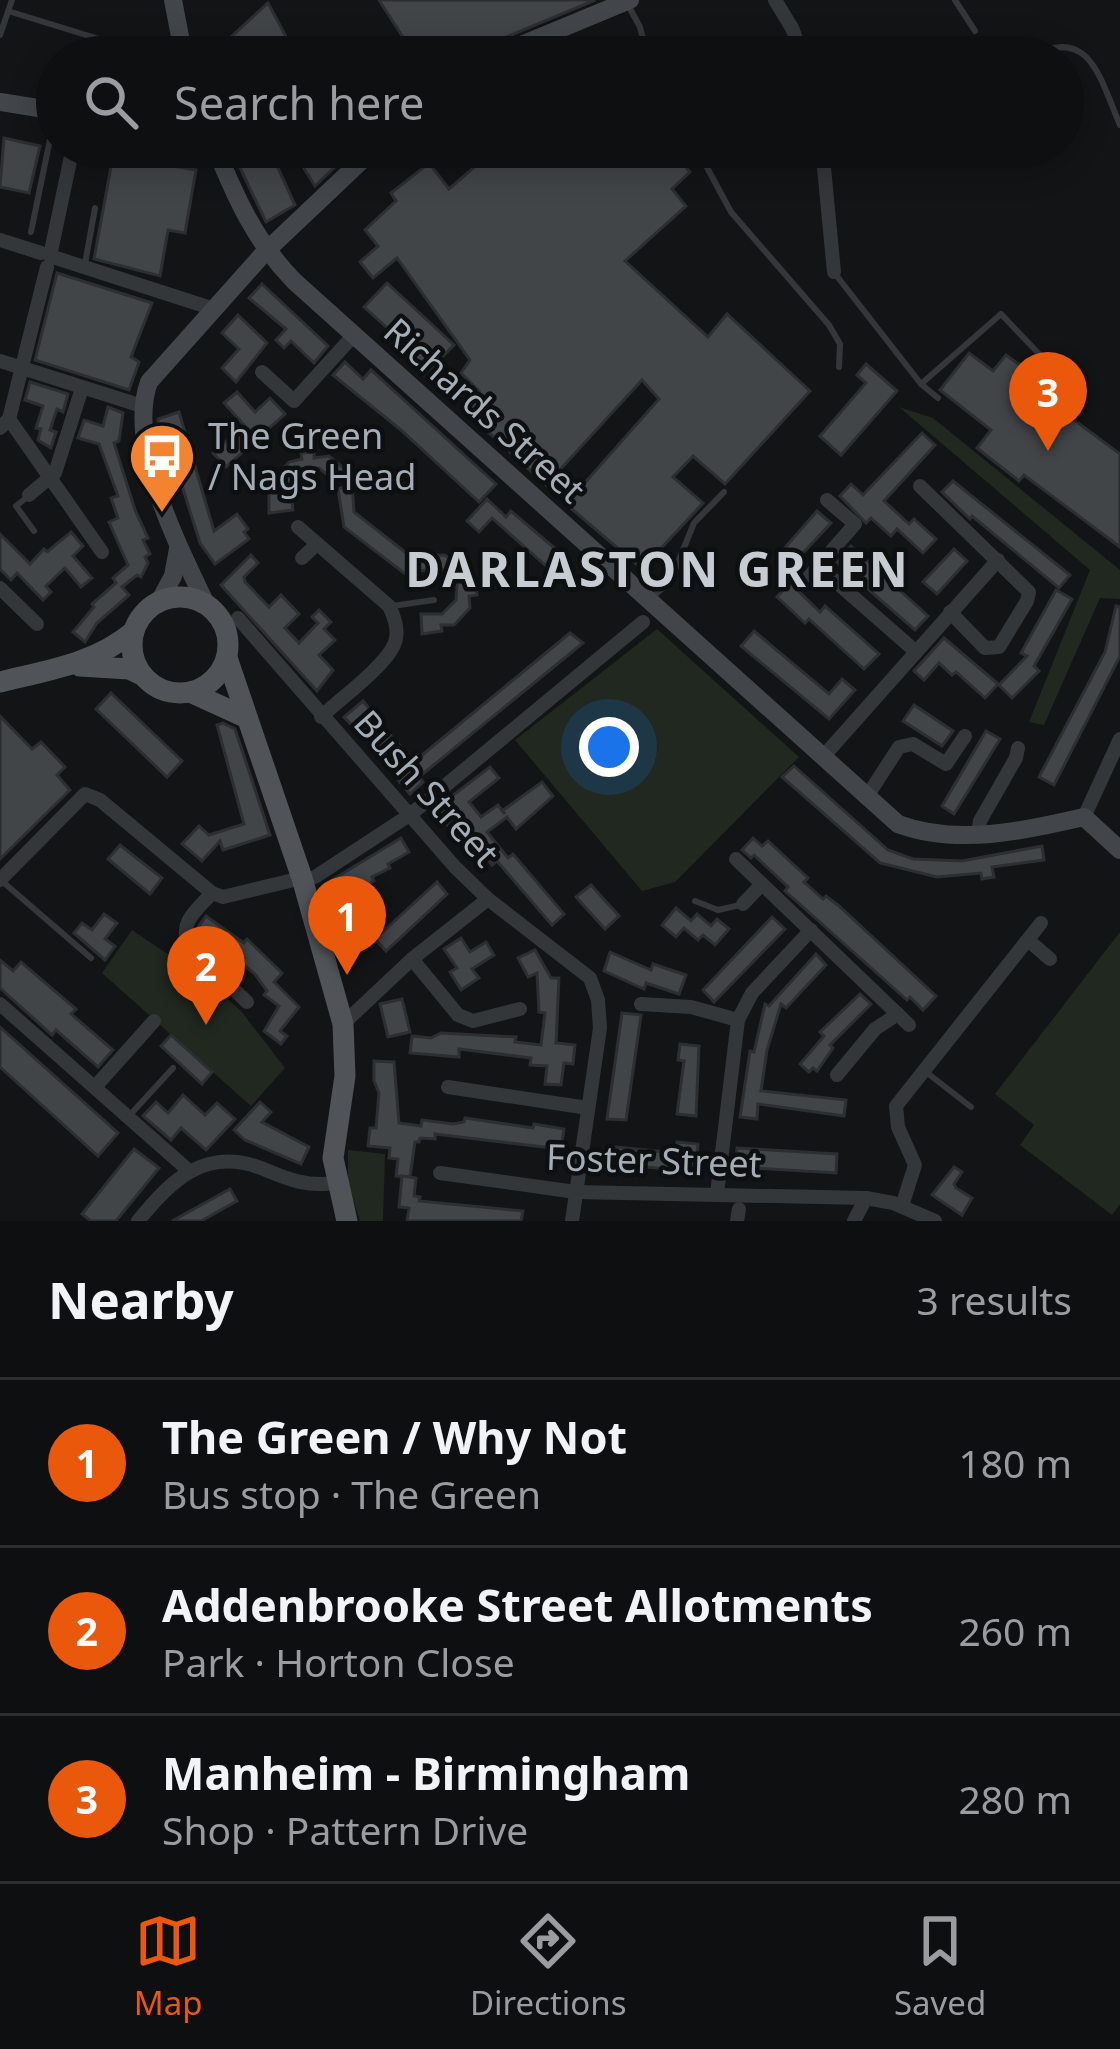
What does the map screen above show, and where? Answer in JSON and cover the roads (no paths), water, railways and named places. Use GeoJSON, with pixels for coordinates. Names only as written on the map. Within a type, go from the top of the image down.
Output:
{"type":"FeatureCollection","features":[{"type":"Feature","properties":{"kind":"main road"},"geometry":{"type":"LineString","coordinates":[[142,674],[134,655],[134,631],[141,617],[159,602],[188,597],[206,604],[226,630],[226,658],[309,878],[343,1024],[345,1076],[333,1158],[347,1221]]}},
{"type":"Feature","properties":{"kind":"main road"},"geometry":{"type":"LineString","coordinates":[[0,682],[74,666],[104,653],[134,631]]}},
{"type":"Feature","properties":{"kind":"main road"},"geometry":{"type":"LineString","coordinates":[[190,692],[213,680],[226,658]]}},
{"type":"Feature","properties":{"kind":"main road"},"geometry":{"type":"LineString","coordinates":[[74,666],[129,669],[167,691],[190,692],[247,718]]}},
{"type":"Feature","properties":{"kind":"street"},"geometry":{"type":"LineString","coordinates":[[173,0],[180,36]]}},
{"type":"Feature","properties":{"kind":"street"},"geometry":{"type":"LineString","coordinates":[[775,0],[795,36]]}},
{"type":"Feature","properties":{"kind":"street"},"geometry":{"type":"LineString","coordinates":[[541,36],[619,3]]}},
{"type":"Feature","properties":{"kind":"street"},"geometry":{"type":"LineString","coordinates":[[0,102],[36,108]]}},
{"type":"Feature","properties":{"kind":"street"},"geometry":{"type":"LineString","coordinates":[[68,168],[5,423],[102,552]]}},
{"type":"Feature","properties":{"kind":"street","name":"Richards Street"},"geometry":{"type":"LineString","coordinates":[[223,168],[240,210],[266,251],[353,336],[645,612],[898,824],[926,835],[978,835],[1084,818]]}},
{"type":"Feature","properties":{"kind":"street"},"geometry":{"type":"LineString","coordinates":[[206,604],[178,549],[148,452],[142,406],[148,382],[266,251],[354,168]]}},
{"type":"Feature","properties":{"kind":"street"},"geometry":{"type":"LineString","coordinates":[[824,168],[834,272]]}},
{"type":"Feature","properties":{"kind":"street"},"geometry":{"type":"LineString","coordinates":[[0,240],[46,259],[214,309]]}},
{"type":"Feature","properties":{"kind":"street"},"geometry":{"type":"LineString","coordinates":[[262,371],[294,401],[353,336]]}},
{"type":"Feature","properties":{"kind":"street"},"geometry":{"type":"LineString","coordinates":[[0,361],[142,406]]}},
{"type":"Feature","properties":{"kind":"street"},"geometry":{"type":"LineString","coordinates":[[29,495],[51,480],[82,388]]}},
{"type":"Feature","properties":{"kind":"street"},"geometry":{"type":"LineString","coordinates":[[920,486],[1029,592],[1000,647],[985,648],[950,612]]}},
{"type":"Feature","properties":{"kind":"street"},"geometry":{"type":"LineString","coordinates":[[807,579],[855,524],[827,500]]}},
{"type":"Feature","properties":{"kind":"street"},"geometry":{"type":"LineString","coordinates":[[298,527],[388,606],[395,620],[396,643],[386,657],[321,717]]}},
{"type":"Feature","properties":{"kind":"street"},"geometry":{"type":"LineString","coordinates":[[302,558],[316,544]]}},
{"type":"Feature","properties":{"kind":"street"},"geometry":{"type":"LineString","coordinates":[[159,602],[178,549]]}},
{"type":"Feature","properties":{"kind":"street"},"geometry":{"type":"LineString","coordinates":[[822,758],[998,560]]}},
{"type":"Feature","properties":{"kind":"street"},"geometry":{"type":"LineString","coordinates":[[818,566],[914,650]]}},
{"type":"Feature","properties":{"kind":"street"},"geometry":{"type":"LineString","coordinates":[[0,588],[37,624]]}},
{"type":"Feature","properties":{"kind":"street"},"geometry":{"type":"LineString","coordinates":[[0,880],[85,794],[212,892],[232,898],[309,878],[411,814],[645,612]]}},
{"type":"Feature","properties":{"kind":"street","name":"Bush Street"},"geometry":{"type":"LineString","coordinates":[[238,618],[455,867],[488,899],[590,978],[600,1028],[588,1108]]}},
{"type":"Feature","properties":{"kind":"street"},"geometry":{"type":"LineString","coordinates":[[866,797],[899,747],[913,744],[946,764],[965,736]]}},
{"type":"Feature","properties":{"kind":"street"},"geometry":{"type":"LineString","coordinates":[[1120,739],[1084,818],[1120,850]]}},
{"type":"Feature","properties":{"kind":"street"},"geometry":{"type":"LineString","coordinates":[[978,835],[980,821],[1018,748]]}},
{"type":"Feature","properties":{"kind":"street"},"geometry":{"type":"LineString","coordinates":[[736,859],[903,1019],[875,1029],[846,1070]]}},
{"type":"Feature","properties":{"kind":"street"},"geometry":{"type":"LineString","coordinates":[[743,904],[762,884]]}},
{"type":"Feature","properties":{"kind":"street"},"geometry":{"type":"LineString","coordinates":[[212,892],[185,923],[184,935],[189,946],[247,1001]]}},
{"type":"Feature","properties":{"kind":"street"},"geometry":{"type":"LineString","coordinates":[[343,1024],[412,959],[488,899]]}},
{"type":"Feature","properties":{"kind":"street"},"geometry":{"type":"LineString","coordinates":[[902,1206],[915,1165],[898,1127],[896,1106],[1041,923]]}},
{"type":"Feature","properties":{"kind":"street"},"geometry":{"type":"LineString","coordinates":[[717,1194],[738,1020],[752,993],[811,930]]}},
{"type":"Feature","properties":{"kind":"street"},"geometry":{"type":"LineString","coordinates":[[1028,940],[1050,959]]}},
{"type":"Feature","properties":{"kind":"street"},"geometry":{"type":"LineString","coordinates":[[412,959],[458,1015],[473,1022],[520,1009]]}},
{"type":"Feature","properties":{"kind":"street"},"geometry":{"type":"LineString","coordinates":[[0,1004],[188,1170]]}},
{"type":"Feature","properties":{"kind":"street"},"geometry":{"type":"LineString","coordinates":[[641,1004],[691,1007],[738,1020]]}},
{"type":"Feature","properties":{"kind":"street"},"geometry":{"type":"LineString","coordinates":[[94,1087],[154,1022]]}},
{"type":"Feature","properties":{"kind":"street"},"geometry":{"type":"LineString","coordinates":[[448,1088],[588,1108],[572,1221]]}},
{"type":"Feature","properties":{"kind":"street"},"geometry":{"type":"LineString","coordinates":[[138,1221],[188,1170],[210,1162],[238,1162],[301,1185],[335,1183]]}},
{"type":"Feature","properties":{"kind":"street","name":"Foster Street"},"geometry":{"type":"LineString","coordinates":[[440,1172],[576,1192],[866,1198],[902,1206],[934,1221]]}},
{"type":"Feature","properties":{"kind":"street"},"geometry":{"type":"LineString","coordinates":[[854,1221],[866,1198]]}},
{"type":"Feature","properties":{"kind":"lane"},"geometry":{"type":"LineString","coordinates":[[0,35],[12,0]]}},
{"type":"Feature","properties":{"kind":"lane"},"geometry":{"type":"LineString","coordinates":[[955,0],[975,31]]}},
{"type":"Feature","properties":{"kind":"lane"},"geometry":{"type":"LineString","coordinates":[[619,3],[642,36]]}},
{"type":"Feature","properties":{"kind":"lane"},"geometry":{"type":"LineString","coordinates":[[8,11],[89,36]]}},
{"type":"Feature","properties":{"kind":"lane"},"geometry":{"type":"LineString","coordinates":[[1084,55],[1120,125]]}},
{"type":"Feature","properties":{"kind":"lane"},"geometry":{"type":"LineString","coordinates":[[31,232],[44,168]]}},
{"type":"Feature","properties":{"kind":"lane"},"geometry":{"type":"LineString","coordinates":[[707,168],[731,212],[829,326],[840,344],[838,367]]}},
{"type":"Feature","properties":{"kind":"lane"},"geometry":{"type":"LineString","coordinates":[[84,267],[95,208]]}},
{"type":"Feature","properties":{"kind":"lane"},"geometry":{"type":"LineString","coordinates":[[834,272],[921,384],[938,398]]}},
{"type":"Feature","properties":{"kind":"lane"},"geometry":{"type":"LineString","coordinates":[[921,384],[1001,314],[1082,399]]}},
{"type":"Feature","properties":{"kind":"lane"},"geometry":{"type":"LineString","coordinates":[[645,612],[670,582],[694,523],[724,492]]}},
{"type":"Feature","properties":{"kind":"lane"},"geometry":{"type":"LineString","coordinates":[[29,495],[16,506],[34,531]]}},
{"type":"Feature","properties":{"kind":"lane"},"geometry":{"type":"LineString","coordinates":[[388,606],[434,600]]}},
{"type":"Feature","properties":{"kind":"lane"},"geometry":{"type":"LineString","coordinates":[[0,880],[91,958]]}},
{"type":"Feature","properties":{"kind":"lane"},"geometry":{"type":"LineString","coordinates":[[695,901],[718,910],[743,904]]}},
{"type":"Feature","properties":{"kind":"lane"},"geometry":{"type":"LineString","coordinates":[[129,1116],[173,1068]]}},
{"type":"Feature","properties":{"kind":"lane"},"geometry":{"type":"LineString","coordinates":[[924,1069],[971,1106]]}},
{"type":"Feature","properties":{"kind":"place","name":"Manheim - Birmingham"},"geometry":{"type":"Point","coordinates":[1048,451]}},
{"type":"Feature","properties":{"kind":"place","name":"The Green / Nags Head"},"geometry":{"type":"Point","coordinates":[162,515]}},
{"type":"Feature","properties":{"kind":"place","name":"The Green / Why Not"},"geometry":{"type":"Point","coordinates":[347,975]}},
{"type":"Feature","properties":{"kind":"place","name":"Addenbrooke Street Allotments"},"geometry":{"type":"Point","coordinates":[206,1025]}},
{"type":"Feature","properties":{"kind":"district","name":"DARLASTON GREEN"},"geometry":{"type":"Point","coordinates":[658,568]}}]}
